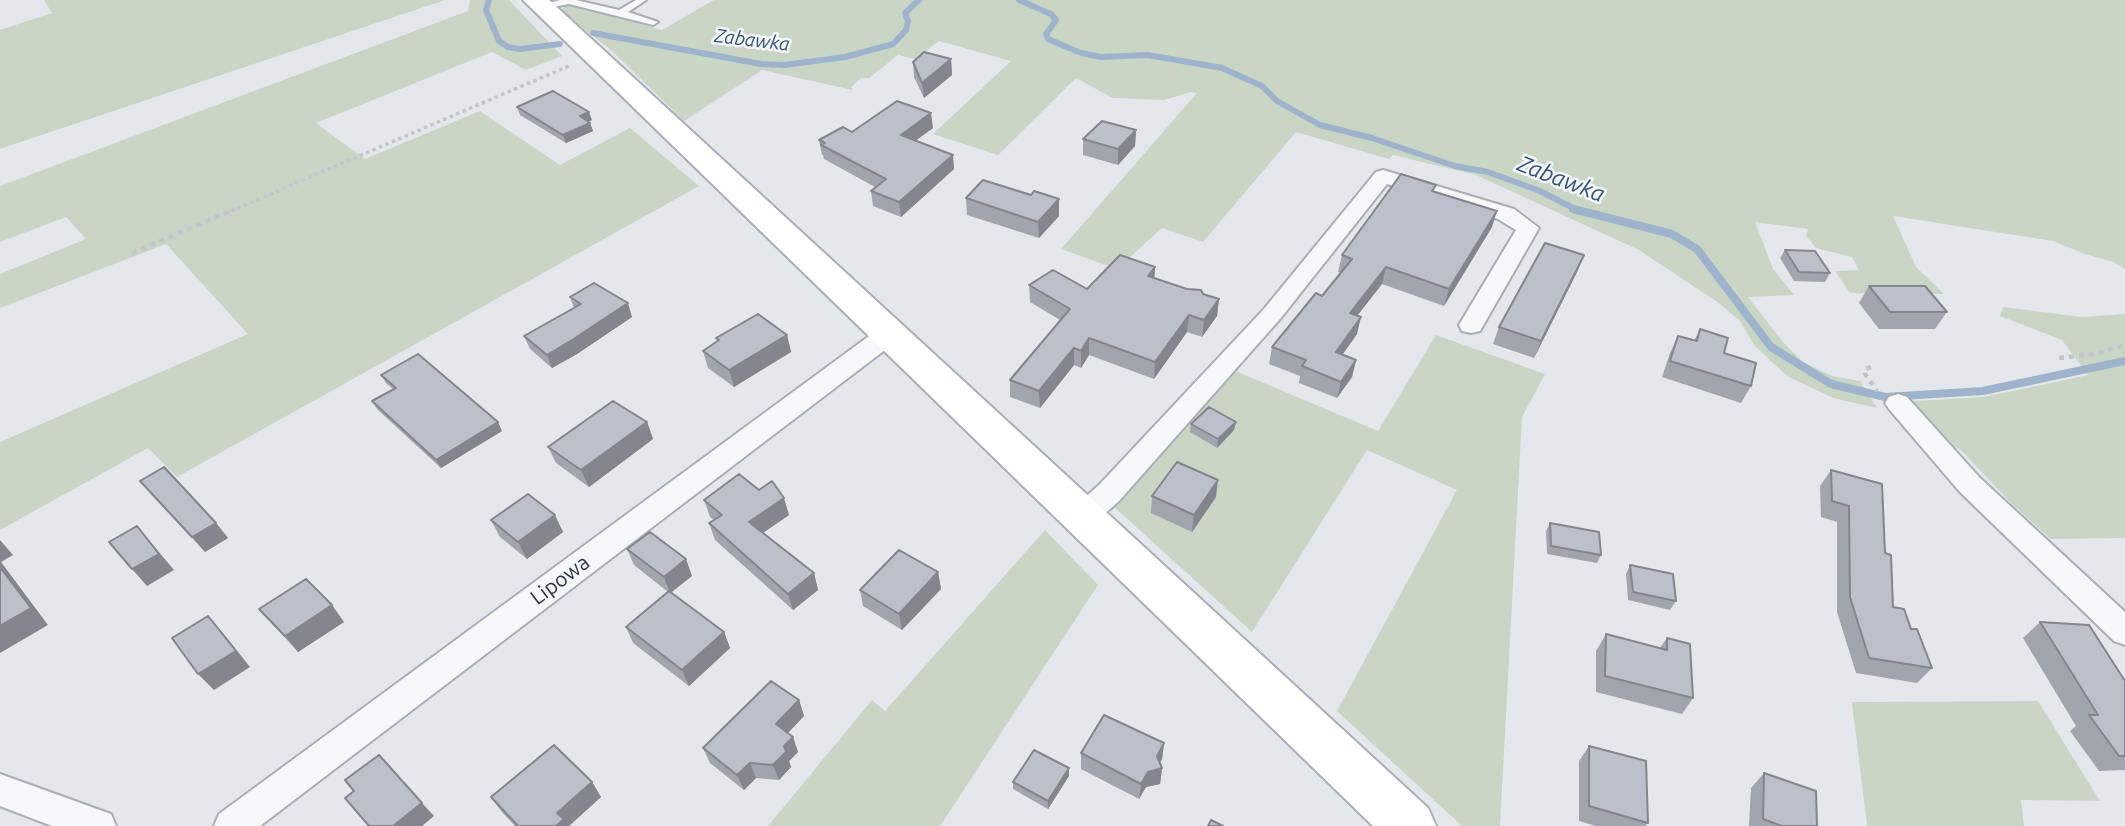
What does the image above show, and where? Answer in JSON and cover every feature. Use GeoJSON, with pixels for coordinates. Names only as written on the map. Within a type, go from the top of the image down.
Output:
{"type":"FeatureCollection","features":[{"type":"Feature","properties":{"kind":"main road"},"geometry":{"type":"LineString","coordinates":[[538,3],[1410,826]]}},
{"type":"Feature","properties":{"kind":"street"},"geometry":{"type":"LineString","coordinates":[[1083,517],[1109,493],[1272,314],[1383,176],[1506,214],[1528,228],[1471,325]]}},
{"type":"Feature","properties":{"kind":"street","name":"Lipowa"},"geometry":{"type":"LineString","coordinates":[[232,826],[888,334]]}},
{"type":"Feature","properties":{"kind":"street"},"geometry":{"type":"LineString","coordinates":[[1894,397],[1970,485],[2125,632]]}},
{"type":"Feature","properties":{"kind":"street"},"geometry":{"type":"LineString","coordinates":[[0,790],[98,826]]}},
{"type":"Feature","properties":{"kind":"lane"},"geometry":{"type":"LineString","coordinates":[[620,13],[642,0]]}},
{"type":"Feature","properties":{"kind":"lane"},"geometry":{"type":"LineString","coordinates":[[538,3],[569,1],[653,22]]}},
{"type":"Feature","properties":{"kind":"path"},"geometry":{"type":"LineString","coordinates":[[132,253],[457,116],[581,60]]}},
{"type":"Feature","properties":{"kind":"path"},"geometry":{"type":"LineString","coordinates":[[2059,358],[2096,354],[2125,345]]}},
{"type":"Feature","properties":{"kind":"path"},"geometry":{"type":"LineString","coordinates":[[1865,374],[1865,369],[1871,367]]}},
{"type":"Feature","properties":{"kind":"green space"},"geometry":{"type":"Polygon","coordinates":[[[44,0],[445,0],[0,149],[0,30],[52,13],[44,0]]]}},
{"type":"Feature","properties":{"kind":"green space"},"geometry":{"type":"Polygon","coordinates":[[[470,0],[509,0],[562,56],[526,70],[492,52],[316,123],[365,159],[480,111],[560,165],[630,128],[699,186],[177,477],[148,448],[0,530],[0,442],[248,334],[166,244],[0,308],[0,274],[86,239],[66,217],[0,242],[0,186],[468,11],[470,0]]]}},
{"type":"Feature","properties":{"kind":"green space"},"geometry":{"type":"Polygon","coordinates":[[[714,0],[2125,0],[2125,269],[2114,262],[2053,241],[1893,216],[1916,267],[1944,294],[1850,293],[1835,271],[1859,270],[1852,257],[1816,248],[1806,236],[1808,229],[1755,222],[1773,269],[1794,295],[1748,297],[1782,341],[1803,362],[1832,376],[1860,381],[1877,408],[1833,398],[1787,376],[1755,346],[1740,321],[1719,303],[1639,250],[1476,175],[1393,155],[1389,159],[1296,132],[1203,242],[1162,228],[1117,269],[1061,249],[1197,93],[1191,92],[1164,100],[1113,98],[1076,78],[998,155],[933,134],[1011,61],[939,41],[915,59],[898,55],[869,78],[861,78],[851,87],[853,90],[762,70],[684,121],[611,50],[561,11],[565,6],[573,6],[662,30],[714,0]]]}},
{"type":"Feature","properties":{"kind":"green space"},"geometry":{"type":"Polygon","coordinates":[[[2003,307],[2082,317],[2125,314],[2125,538],[2051,539],[2012,504],[1961,450],[1934,435],[1908,405],[1914,401],[1984,397],[2088,375],[2062,340],[2000,316],[2003,307]]]}},
{"type":"Feature","properties":{"kind":"green space"},"geometry":{"type":"Polygon","coordinates":[[[1436,335],[1545,374],[1522,417],[1500,826],[1462,826],[1337,711],[1457,490],[1367,450],[1252,632],[1113,506],[1233,370],[1378,431],[1436,335]]]}},
{"type":"Feature","properties":{"kind":"green space"},"geometry":{"type":"Polygon","coordinates":[[[1045,530],[1098,585],[940,826],[768,826],[872,700],[885,711],[1045,530]]]}},
{"type":"Feature","properties":{"kind":"green space"},"geometry":{"type":"Polygon","coordinates":[[[2038,701],[2100,801],[2021,800],[2024,826],[1867,826],[1852,702],[2038,701]]]}},
{"type":"Feature","properties":{"kind":"building"},"geometry":{"type":"Polygon","coordinates":[[[924,52],[951,59],[922,83],[913,62],[924,52]]]}},
{"type":"Feature","properties":{"kind":"building"},"geometry":{"type":"Polygon","coordinates":[[[553,91],[589,112],[580,116],[590,123],[563,135],[517,107],[553,91]]]}},
{"type":"Feature","properties":{"kind":"building"},"geometry":{"type":"Polygon","coordinates":[[[897,101],[931,113],[901,135],[953,155],[899,202],[871,191],[886,179],[821,145],[825,143],[819,140],[843,127],[852,132],[897,101]]]}},
{"type":"Feature","properties":{"kind":"building"},"geometry":{"type":"Polygon","coordinates":[[[1102,121],[1136,130],[1118,149],[1083,139],[1102,121]]]}},
{"type":"Feature","properties":{"kind":"building"},"geometry":{"type":"Polygon","coordinates":[[[1401,174],[1436,185],[1432,191],[1497,211],[1449,289],[1386,267],[1350,313],[1361,317],[1336,352],[1356,360],[1341,382],[1302,366],[1306,360],[1272,347],[1316,293],[1322,296],[1352,259],[1342,255],[1401,174]]]}},
{"type":"Feature","properties":{"kind":"building"},"geometry":{"type":"Polygon","coordinates":[[[983,180],[1031,195],[1034,191],[1059,199],[1038,222],[966,198],[983,180]]]}},
{"type":"Feature","properties":{"kind":"building"},"geometry":{"type":"Polygon","coordinates":[[[1545,243],[1584,255],[1541,341],[1499,327],[1545,243]]]}},
{"type":"Feature","properties":{"kind":"building"},"geometry":{"type":"Polygon","coordinates":[[[1785,250],[1815,251],[1830,273],[1799,272],[1785,250]]]}},
{"type":"Feature","properties":{"kind":"building"},"geometry":{"type":"Polygon","coordinates":[[[1120,255],[1155,267],[1148,276],[1187,289],[1201,290],[1203,294],[1219,299],[1204,320],[1189,315],[1155,362],[1089,338],[1081,351],[1074,348],[1039,391],[1010,380],[1070,309],[1029,285],[1053,270],[1087,289],[1120,255]]]}},
{"type":"Feature","properties":{"kind":"building"},"geometry":{"type":"Polygon","coordinates":[[[594,283],[628,303],[547,355],[524,336],[581,304],[570,297],[594,283]]]}},
{"type":"Feature","properties":{"kind":"building"},"geometry":{"type":"Polygon","coordinates":[[[1869,286],[1925,286],[1947,312],[1890,312],[1869,286]]]}},
{"type":"Feature","properties":{"kind":"building"},"geometry":{"type":"Polygon","coordinates":[[[758,314],[787,335],[729,370],[703,351],[719,340],[716,338],[758,314]]]}},
{"type":"Feature","properties":{"kind":"building"},"geometry":{"type":"Polygon","coordinates":[[[1700,329],[1728,338],[1724,353],[1756,363],[1751,386],[1670,361],[1678,336],[1697,341],[1700,329]]]}},
{"type":"Feature","properties":{"kind":"building"},"geometry":{"type":"Polygon","coordinates":[[[418,354],[498,422],[436,460],[372,401],[396,388],[381,375],[418,354]]]}},
{"type":"Feature","properties":{"kind":"building"},"geometry":{"type":"Polygon","coordinates":[[[613,401],[647,422],[581,470],[548,447],[613,401]]]}},
{"type":"Feature","properties":{"kind":"building"},"geometry":{"type":"Polygon","coordinates":[[[1209,407],[1236,422],[1218,439],[1191,424],[1209,407]]]}},
{"type":"Feature","properties":{"kind":"building"},"geometry":{"type":"Polygon","coordinates":[[[1177,462],[1218,480],[1194,515],[1152,496],[1177,462]]]}},
{"type":"Feature","properties":{"kind":"building"},"geometry":{"type":"Polygon","coordinates":[[[164,467],[216,523],[192,537],[140,481],[164,467]]]}},
{"type":"Feature","properties":{"kind":"building"},"geometry":{"type":"Polygon","coordinates":[[[1831,470],[1882,484],[1885,553],[1891,555],[1893,607],[1904,609],[1911,629],[1917,629],[1932,668],[1869,658],[1850,597],[1849,506],[1832,501],[1831,470]]]}},
{"type":"Feature","properties":{"kind":"building"},"geometry":{"type":"Polygon","coordinates":[[[739,474],[759,490],[772,481],[784,498],[749,522],[814,573],[788,594],[709,523],[722,515],[704,500],[739,474]]]}},
{"type":"Feature","properties":{"kind":"building"},"geometry":{"type":"Polygon","coordinates":[[[528,494],[555,515],[518,542],[491,520],[528,494]]]}},
{"type":"Feature","properties":{"kind":"building"},"geometry":{"type":"Polygon","coordinates":[[[1550,523],[1599,532],[1601,555],[1551,546],[1550,523]]]}},
{"type":"Feature","properties":{"kind":"building"},"geometry":{"type":"Polygon","coordinates":[[[137,526],[159,554],[132,569],[109,542],[137,526]]]}},
{"type":"Feature","properties":{"kind":"building"},"geometry":{"type":"Polygon","coordinates":[[[650,532],[686,559],[664,577],[627,549],[650,532]]]}},
{"type":"Feature","properties":{"kind":"building"},"geometry":{"type":"Polygon","coordinates":[[[899,550],[938,572],[899,614],[860,590],[899,550]]]}},
{"type":"Feature","properties":{"kind":"building"},"geometry":{"type":"Polygon","coordinates":[[[1630,565],[1673,574],[1676,601],[1633,592],[1630,565]]]}},
{"type":"Feature","properties":{"kind":"building"},"geometry":{"type":"Polygon","coordinates":[[[0,567],[31,608],[0,626],[0,567]]]}},
{"type":"Feature","properties":{"kind":"building"},"geometry":{"type":"Polygon","coordinates":[[[306,579],[332,605],[285,636],[259,609],[306,579]]]}},
{"type":"Feature","properties":{"kind":"building"},"geometry":{"type":"Polygon","coordinates":[[[669,591],[724,632],[682,670],[626,627],[669,591]]]}},
{"type":"Feature","properties":{"kind":"building"},"geometry":{"type":"Polygon","coordinates":[[[208,616],[236,651],[198,674],[172,638],[208,616]]]}},
{"type":"Feature","properties":{"kind":"building"},"geometry":{"type":"Polygon","coordinates":[[[2040,622],[2089,625],[2125,681],[2125,756],[2119,756],[2089,715],[2098,715],[2040,622]]]}},
{"type":"Feature","properties":{"kind":"building"},"geometry":{"type":"Polygon","coordinates":[[[1606,634],[1667,650],[1667,638],[1690,644],[1693,698],[1605,676],[1606,634]]]}},
{"type":"Feature","properties":{"kind":"building"},"geometry":{"type":"Polygon","coordinates":[[[771,681],[799,700],[776,724],[793,737],[784,746],[786,752],[773,765],[750,763],[737,775],[703,748],[771,681]]]}},
{"type":"Feature","properties":{"kind":"building"},"geometry":{"type":"Polygon","coordinates":[[[1104,715],[1164,743],[1157,756],[1162,768],[1148,772],[1141,784],[1081,753],[1104,715]]]}},
{"type":"Feature","properties":{"kind":"building"},"geometry":{"type":"Polygon","coordinates":[[[554,745],[592,782],[557,813],[564,819],[556,826],[518,826],[491,797],[554,745]]]}},
{"type":"Feature","properties":{"kind":"building"},"geometry":{"type":"Polygon","coordinates":[[[1589,746],[1646,761],[1648,823],[1589,806],[1589,746]]]}},
{"type":"Feature","properties":{"kind":"building"},"geometry":{"type":"Polygon","coordinates":[[[1034,750],[1069,768],[1048,801],[1013,782],[1034,750]]]}},
{"type":"Feature","properties":{"kind":"building"},"geometry":{"type":"Polygon","coordinates":[[[379,755],[422,803],[393,826],[369,826],[345,798],[354,791],[345,780],[379,755]]]}},
{"type":"Feature","properties":{"kind":"building"},"geometry":{"type":"Polygon","coordinates":[[[1764,773],[1816,791],[1817,826],[1782,826],[1763,819],[1764,773]]]}},
{"type":"Feature","properties":{"kind":"building"},"geometry":{"type":"Polygon","coordinates":[[[1211,820],[1223,826],[1208,826],[1211,820]]]}},
{"type":"Feature","properties":{"kind":"waterway","name":"Zabawka"},"geometry":{"type":"LineString","coordinates":[[489,0],[486,10],[499,41],[508,47],[520,49],[560,44]]}},
{"type":"Feature","properties":{"kind":"waterway","name":"Zabawka"},"geometry":{"type":"LineString","coordinates":[[593,33],[761,64],[784,65],[845,57],[893,44],[906,30],[908,21],[905,13],[919,0]]}},
{"type":"Feature","properties":{"kind":"waterway","name":"Zabawka"},"geometry":{"type":"LineString","coordinates":[[1019,0],[1051,14],[1056,20],[1046,34],[1048,39],[1081,53],[1101,57],[1148,55],[1222,68],[1262,86],[1277,101],[1320,125],[1372,138],[1455,166],[1488,172],[1540,191],[1577,210]]}},
{"type":"Feature","properties":{"kind":"waterway","name":"Zabawka"},"geometry":{"type":"LineString","coordinates":[[1573,209],[1577,210]]}},
{"type":"Feature","properties":{"kind":"waterway","name":"Zabawka"},"geometry":{"type":"LineString","coordinates":[[1577,210],[1672,234],[1697,249],[1771,347],[1831,384],[1885,397],[1983,391],[2125,361]]}}]}
